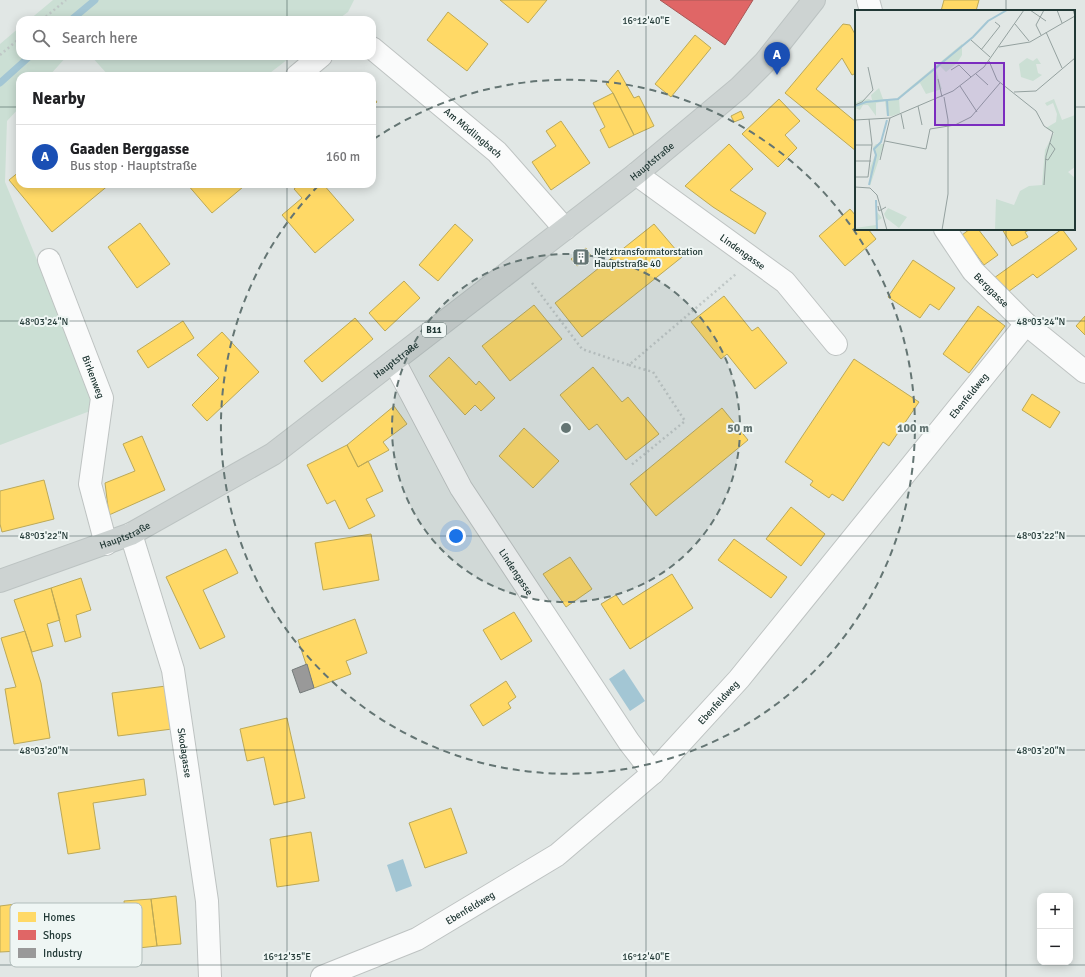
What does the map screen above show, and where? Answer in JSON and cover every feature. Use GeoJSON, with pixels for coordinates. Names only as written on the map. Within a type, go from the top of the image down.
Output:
{"type":"FeatureCollection","features":[{"type":"Feature","properties":{"kind":"main road","name":"Hauptstraße"},"geometry":{"type":"LineString","coordinates":[[0,581],[131,534],[273,454],[636,174],[739,88],[760,67],[814,0]]}},
{"type":"Feature","properties":{"kind":"street"},"geometry":{"type":"LineString","coordinates":[[868,0],[871,10]]}},
{"type":"Feature","properties":{"kind":"street","name":"Am Mödlingbach"},"geometry":{"type":"LineString","coordinates":[[376,51],[497,152],[564,229]]}},
{"type":"Feature","properties":{"kind":"street"},"geometry":{"type":"LineString","coordinates":[[301,72],[316,60]]}},
{"type":"Feature","properties":{"kind":"street","name":"Lindengasse"},"geometry":{"type":"LineString","coordinates":[[636,174],[785,282],[836,344]]}},
{"type":"Feature","properties":{"kind":"street","name":"Berggasse"},"geometry":{"type":"LineString","coordinates":[[946,230],[973,271],[1026,324],[1085,372]]}},
{"type":"Feature","properties":{"kind":"street","name":"Birkenweg"},"geometry":{"type":"LineString","coordinates":[[49,260],[102,398],[90,484],[106,544]]}},
{"type":"Feature","properties":{"kind":"street","name":"Ebenfeldweg"},"geometry":{"type":"LineString","coordinates":[[322,977],[417,939],[557,855],[652,773],[739,679],[1026,324]]}},
{"type":"Feature","properties":{"kind":"street","name":"Lindengasse"},"geometry":{"type":"LineString","coordinates":[[394,361],[461,488],[629,742],[652,773]]}},
{"type":"Feature","properties":{"kind":"street","name":"Skodagasse"},"geometry":{"type":"LineString","coordinates":[[131,534],[173,670],[207,901],[210,977]]}},
{"type":"Feature","properties":{"kind":"path"},"geometry":{"type":"LineString","coordinates":[[47,16],[66,0]]}},
{"type":"Feature","properties":{"kind":"path"},"geometry":{"type":"LineString","coordinates":[[0,55],[16,41]]}},
{"type":"Feature","properties":{"kind":"path"},"geometry":{"type":"LineString","coordinates":[[629,365],[754,260]]}},
{"type":"Feature","properties":{"kind":"path"},"geometry":{"type":"LineString","coordinates":[[518,265],[582,349],[653,372],[685,421],[630,466]]}},
{"type":"Feature","properties":{"kind":"green space"},"geometry":{"type":"Polygon","coordinates":[[[53,0],[354,0],[348,12],[342,16],[34,16],[53,0]]]}},
{"type":"Feature","properties":{"kind":"green space"},"geometry":{"type":"Polygon","coordinates":[[[16,30],[16,60],[63,60],[53,72],[16,72],[16,111],[7,121],[5,182],[98,408],[0,445],[0,44],[16,30]]]}},
{"type":"Feature","properties":{"kind":"green space"},"geometry":{"type":"Polygon","coordinates":[[[95,60],[287,60],[271,72],[105,72],[95,60]]]}},
{"type":"Feature","properties":{"kind":"water"},"geometry":{"type":"Polygon","coordinates":[[[624,669],[645,701],[630,711],[609,679],[624,669]]]}},
{"type":"Feature","properties":{"kind":"water"},"geometry":{"type":"Polygon","coordinates":[[[403,859],[412,886],[396,892],[387,865],[403,859]]]}},
{"type":"Feature","properties":{"kind":"building: Homes"},"geometry":{"type":"Polygon","coordinates":[[[500,0],[547,0],[528,23],[500,0]]]}},
{"type":"Feature","properties":{"kind":"building: Homes"},"geometry":{"type":"Polygon","coordinates":[[[944,0],[979,0],[976,10],[941,10],[944,0]]]}},
{"type":"Feature","properties":{"kind":"building: Homes"},"geometry":{"type":"Polygon","coordinates":[[[448,12],[488,44],[467,71],[427,40],[448,12]]]}},
{"type":"Feature","properties":{"kind":"building: Homes"},"geometry":{"type":"Polygon","coordinates":[[[843,24],[850,25],[855,34],[855,74],[852,75],[842,58],[816,89],[855,121],[855,150],[785,93],[843,24]]]}},
{"type":"Feature","properties":{"kind":"building: Homes"},"geometry":{"type":"Polygon","coordinates":[[[695,35],[711,48],[671,97],[655,84],[695,35]]]}},
{"type":"Feature","properties":{"kind":"building: Homes"},"geometry":{"type":"Polygon","coordinates":[[[618,70],[634,98],[639,96],[654,126],[634,135],[613,93],[606,84],[618,70]]]}},
{"type":"Feature","properties":{"kind":"building: Homes"},"geometry":{"type":"Polygon","coordinates":[[[613,93],[634,135],[609,148],[600,130],[605,127],[593,103],[613,93]]]}},
{"type":"Feature","properties":{"kind":"building: Homes"},"geometry":{"type":"Polygon","coordinates":[[[779,99],[800,121],[785,135],[797,148],[778,167],[742,134],[779,99]]]}},
{"type":"Feature","properties":{"kind":"building: Homes"},"geometry":{"type":"Polygon","coordinates":[[[741,111],[744,118],[734,122],[731,116],[741,111]]]}},
{"type":"Feature","properties":{"kind":"building: Homes"},"geometry":{"type":"Polygon","coordinates":[[[561,121],[590,163],[551,190],[532,162],[556,146],[546,131],[561,121]]]}},
{"type":"Feature","properties":{"kind":"building: Homes"},"geometry":{"type":"Polygon","coordinates":[[[729,144],[753,169],[730,190],[766,213],[755,234],[713,207],[685,186],[729,144]]]}},
{"type":"Feature","properties":{"kind":"building: Homes"},"geometry":{"type":"Polygon","coordinates":[[[16,174],[16,188],[105,188],[52,232],[9,180],[16,174]]]}},
{"type":"Feature","properties":{"kind":"building: Homes"},"geometry":{"type":"Polygon","coordinates":[[[190,188],[242,188],[212,213],[190,188]]]}},
{"type":"Feature","properties":{"kind":"building: Homes"},"geometry":{"type":"Polygon","coordinates":[[[326,188],[354,220],[315,253],[282,215],[302,198],[294,189],[326,188]]]}},
{"type":"Feature","properties":{"kind":"building: Homes"},"geometry":{"type":"Polygon","coordinates":[[[850,209],[855,215],[855,230],[869,230],[876,239],[845,266],[819,236],[850,209]]]}},
{"type":"Feature","properties":{"kind":"building: Homes"},"geometry":{"type":"Polygon","coordinates":[[[140,223],[170,264],[137,288],[108,247],[140,223]]]}},
{"type":"Feature","properties":{"kind":"building: Homes"},"geometry":{"type":"Polygon","coordinates":[[[455,224],[473,240],[438,281],[419,265],[455,224]]]}},
{"type":"Feature","properties":{"kind":"building: Homes"},"geometry":{"type":"Polygon","coordinates":[[[654,224],[682,257],[582,337],[555,303],[654,224]]]}},
{"type":"Feature","properties":{"kind":"building: Homes"},"geometry":{"type":"Polygon","coordinates":[[[969,230],[979,230],[998,255],[984,265],[962,235],[969,230]]]}},
{"type":"Feature","properties":{"kind":"building: Homes"},"geometry":{"type":"Polygon","coordinates":[[[1003,230],[1029,230],[1025,232],[1028,237],[1012,246],[1003,230]]]}},
{"type":"Feature","properties":{"kind":"building: Homes"},"geometry":{"type":"Polygon","coordinates":[[[1061,230],[1063,230],[1077,249],[1037,278],[1033,274],[1005,294],[994,278],[1061,230]]]}},
{"type":"Feature","properties":{"kind":"building: Homes","name":"Netztransformatorstation Hauptstraße 40"},"geometry":{"type":"Polygon","coordinates":[[[586,248],[591,256],[577,266],[571,259],[586,248]]]}},
{"type":"Feature","properties":{"kind":"building: Homes"},"geometry":{"type":"Polygon","coordinates":[[[913,260],[955,288],[939,310],[930,304],[920,318],[888,297],[913,260]]]}},
{"type":"Feature","properties":{"kind":"building: Homes"},"geometry":{"type":"Polygon","coordinates":[[[404,281],[420,298],[385,331],[369,313],[404,281]]]}},
{"type":"Feature","properties":{"kind":"building: Homes"},"geometry":{"type":"Polygon","coordinates":[[[724,296],[752,331],[758,327],[787,363],[755,389],[727,354],[721,359],[691,322],[724,296]]]}},
{"type":"Feature","properties":{"kind":"building: Homes"},"geometry":{"type":"Polygon","coordinates":[[[534,305],[562,339],[510,381],[482,346],[534,305]]]}},
{"type":"Feature","properties":{"kind":"building: Homes"},"geometry":{"type":"Polygon","coordinates":[[[978,306],[1005,326],[969,373],[943,354],[978,306]]]}},
{"type":"Feature","properties":{"kind":"building: Homes"},"geometry":{"type":"Polygon","coordinates":[[[1085,316],[1085,335],[1076,326],[1085,316]]]}},
{"type":"Feature","properties":{"kind":"building: Homes"},"geometry":{"type":"Polygon","coordinates":[[[355,318],[373,339],[322,382],[304,361],[355,318]]]}},
{"type":"Feature","properties":{"kind":"building: Homes"},"geometry":{"type":"Polygon","coordinates":[[[183,321],[194,338],[148,368],[137,351],[183,321]]]}},
{"type":"Feature","properties":{"kind":"building: Homes"},"geometry":{"type":"Polygon","coordinates":[[[222,332],[259,372],[207,421],[192,405],[219,378],[197,355],[222,332]]]}},
{"type":"Feature","properties":{"kind":"building: Homes"},"geometry":{"type":"Polygon","coordinates":[[[449,357],[476,385],[479,381],[495,398],[481,411],[475,405],[465,415],[429,376],[449,357]]]}},
{"type":"Feature","properties":{"kind":"building: Homes"},"geometry":{"type":"Polygon","coordinates":[[[854,359],[919,402],[889,446],[883,442],[843,501],[832,494],[829,498],[810,485],[813,481],[785,462],[854,359]]]}},
{"type":"Feature","properties":{"kind":"building: Homes"},"geometry":{"type":"Polygon","coordinates":[[[593,367],[622,402],[628,397],[659,434],[626,460],[597,424],[589,430],[560,395],[593,367]]]}},
{"type":"Feature","properties":{"kind":"building: Homes"},"geometry":{"type":"Polygon","coordinates":[[[1032,394],[1060,412],[1050,428],[1022,410],[1032,394]]]}},
{"type":"Feature","properties":{"kind":"building: Homes"},"geometry":{"type":"Polygon","coordinates":[[[394,406],[407,424],[383,442],[389,450],[358,467],[347,445],[394,406]]]}},
{"type":"Feature","properties":{"kind":"building: Homes"},"geometry":{"type":"Polygon","coordinates":[[[722,408],[748,440],[656,516],[630,484],[722,408]]]}},
{"type":"Feature","properties":{"kind":"building: Homes"},"geometry":{"type":"Polygon","coordinates":[[[524,428],[559,461],[533,488],[499,456],[524,428]]]}},
{"type":"Feature","properties":{"kind":"building: Homes"},"geometry":{"type":"Polygon","coordinates":[[[142,436],[165,490],[109,515],[105,483],[135,471],[123,444],[142,436]]]}},
{"type":"Feature","properties":{"kind":"building: Homes"},"geometry":{"type":"Polygon","coordinates":[[[347,445],[358,467],[368,461],[383,491],[366,499],[375,516],[349,529],[335,500],[327,504],[307,465],[347,445]]]}},
{"type":"Feature","properties":{"kind":"building: Homes"},"geometry":{"type":"Polygon","coordinates":[[[44,480],[54,519],[2,532],[0,524],[0,491],[44,480]]]}},
{"type":"Feature","properties":{"kind":"building: Homes"},"geometry":{"type":"Polygon","coordinates":[[[791,507],[825,534],[801,566],[766,539],[791,507]]]}},
{"type":"Feature","properties":{"kind":"building: Homes"},"geometry":{"type":"Polygon","coordinates":[[[371,534],[379,580],[323,590],[315,543],[371,534]]]}},
{"type":"Feature","properties":{"kind":"building: Homes"},"geometry":{"type":"Polygon","coordinates":[[[734,539],[787,577],[771,598],[718,560],[734,539]]]}},
{"type":"Feature","properties":{"kind":"building: Homes"},"geometry":{"type":"Polygon","coordinates":[[[226,549],[238,573],[203,590],[225,637],[200,649],[166,577],[226,549]]]}},
{"type":"Feature","properties":{"kind":"building: Homes"},"geometry":{"type":"Polygon","coordinates":[[[570,557],[592,589],[566,607],[543,574],[570,557]]]}},
{"type":"Feature","properties":{"kind":"building: Homes"},"geometry":{"type":"Polygon","coordinates":[[[672,574],[693,608],[630,649],[601,604],[616,595],[623,605],[672,574]]]}},
{"type":"Feature","properties":{"kind":"building: Homes"},"geometry":{"type":"Polygon","coordinates":[[[81,578],[91,610],[76,615],[81,637],[65,642],[51,588],[81,578]]]}},
{"type":"Feature","properties":{"kind":"building: Homes"},"geometry":{"type":"Polygon","coordinates":[[[51,588],[60,620],[47,624],[53,646],[32,652],[14,600],[51,588]]]}},
{"type":"Feature","properties":{"kind":"building: Homes"},"geometry":{"type":"Polygon","coordinates":[[[514,612],[532,641],[501,660],[483,630],[514,612]]]}},
{"type":"Feature","properties":{"kind":"building: Homes"},"geometry":{"type":"Polygon","coordinates":[[[355,619],[367,653],[346,661],[351,674],[314,688],[298,640],[355,619]]]}},
{"type":"Feature","properties":{"kind":"building: Homes"},"geometry":{"type":"Polygon","coordinates":[[[25,631],[41,683],[50,738],[14,744],[5,689],[16,687],[1,638],[25,631]]]}},
{"type":"Feature","properties":{"kind":"building: Homes"},"geometry":{"type":"Polygon","coordinates":[[[506,681],[516,697],[508,703],[511,708],[483,726],[470,705],[506,681]]]}},
{"type":"Feature","properties":{"kind":"building: Homes"},"geometry":{"type":"Polygon","coordinates":[[[166,686],[172,729],[118,736],[112,693],[166,686]]]}},
{"type":"Feature","properties":{"kind":"building: Homes"},"geometry":{"type":"Polygon","coordinates":[[[287,718],[305,798],[274,805],[264,757],[247,761],[240,729],[287,718]]]}},
{"type":"Feature","properties":{"kind":"building: Homes"},"geometry":{"type":"Polygon","coordinates":[[[144,779],[146,795],[93,803],[100,849],[68,854],[58,793],[144,779]]]}},
{"type":"Feature","properties":{"kind":"building: Homes"},"geometry":{"type":"Polygon","coordinates":[[[451,808],[467,853],[425,868],[409,823],[451,808]]]}},
{"type":"Feature","properties":{"kind":"building: Homes"},"geometry":{"type":"Polygon","coordinates":[[[311,832],[319,881],[277,887],[270,839],[311,832]]]}},
{"type":"Feature","properties":{"kind":"building: Homes"},"geometry":{"type":"Polygon","coordinates":[[[176,896],[181,944],[157,946],[151,899],[176,896]]]}},
{"type":"Feature","properties":{"kind":"building: Homes"},"geometry":{"type":"Polygon","coordinates":[[[151,899],[157,946],[142,948],[142,903],[124,903],[124,901],[151,899]]]}},
{"type":"Feature","properties":{"kind":"building: Homes"},"geometry":{"type":"Polygon","coordinates":[[[10,905],[10,952],[0,952],[0,906],[10,905]]]}},
{"type":"Feature","properties":{"kind":"building: Shops"},"geometry":{"type":"Polygon","coordinates":[[[660,0],[753,0],[725,45],[660,0]]]}},
{"type":"Feature","properties":{"kind":"building: Industry"},"geometry":{"type":"Polygon","coordinates":[[[307,664],[314,688],[300,693],[292,670],[307,664]]]}},
{"type":"Feature","properties":{"kind":"waterway"},"geometry":{"type":"LineString","coordinates":[[76,16],[95,0]]}},
{"type":"Feature","properties":{"kind":"waterway"},"geometry":{"type":"LineString","coordinates":[[0,83],[26,60]]}},
{"type":"Feature","properties":{"kind":"place","name":"Gaaden Berggasse"},"geometry":{"type":"Point","coordinates":[777,75]}},
{"type":"Feature","properties":{"kind":"place","name":"Netztransformatorstation Hauptstraße 40"},"geometry":{"type":"Point","coordinates":[581,257]}}]}
